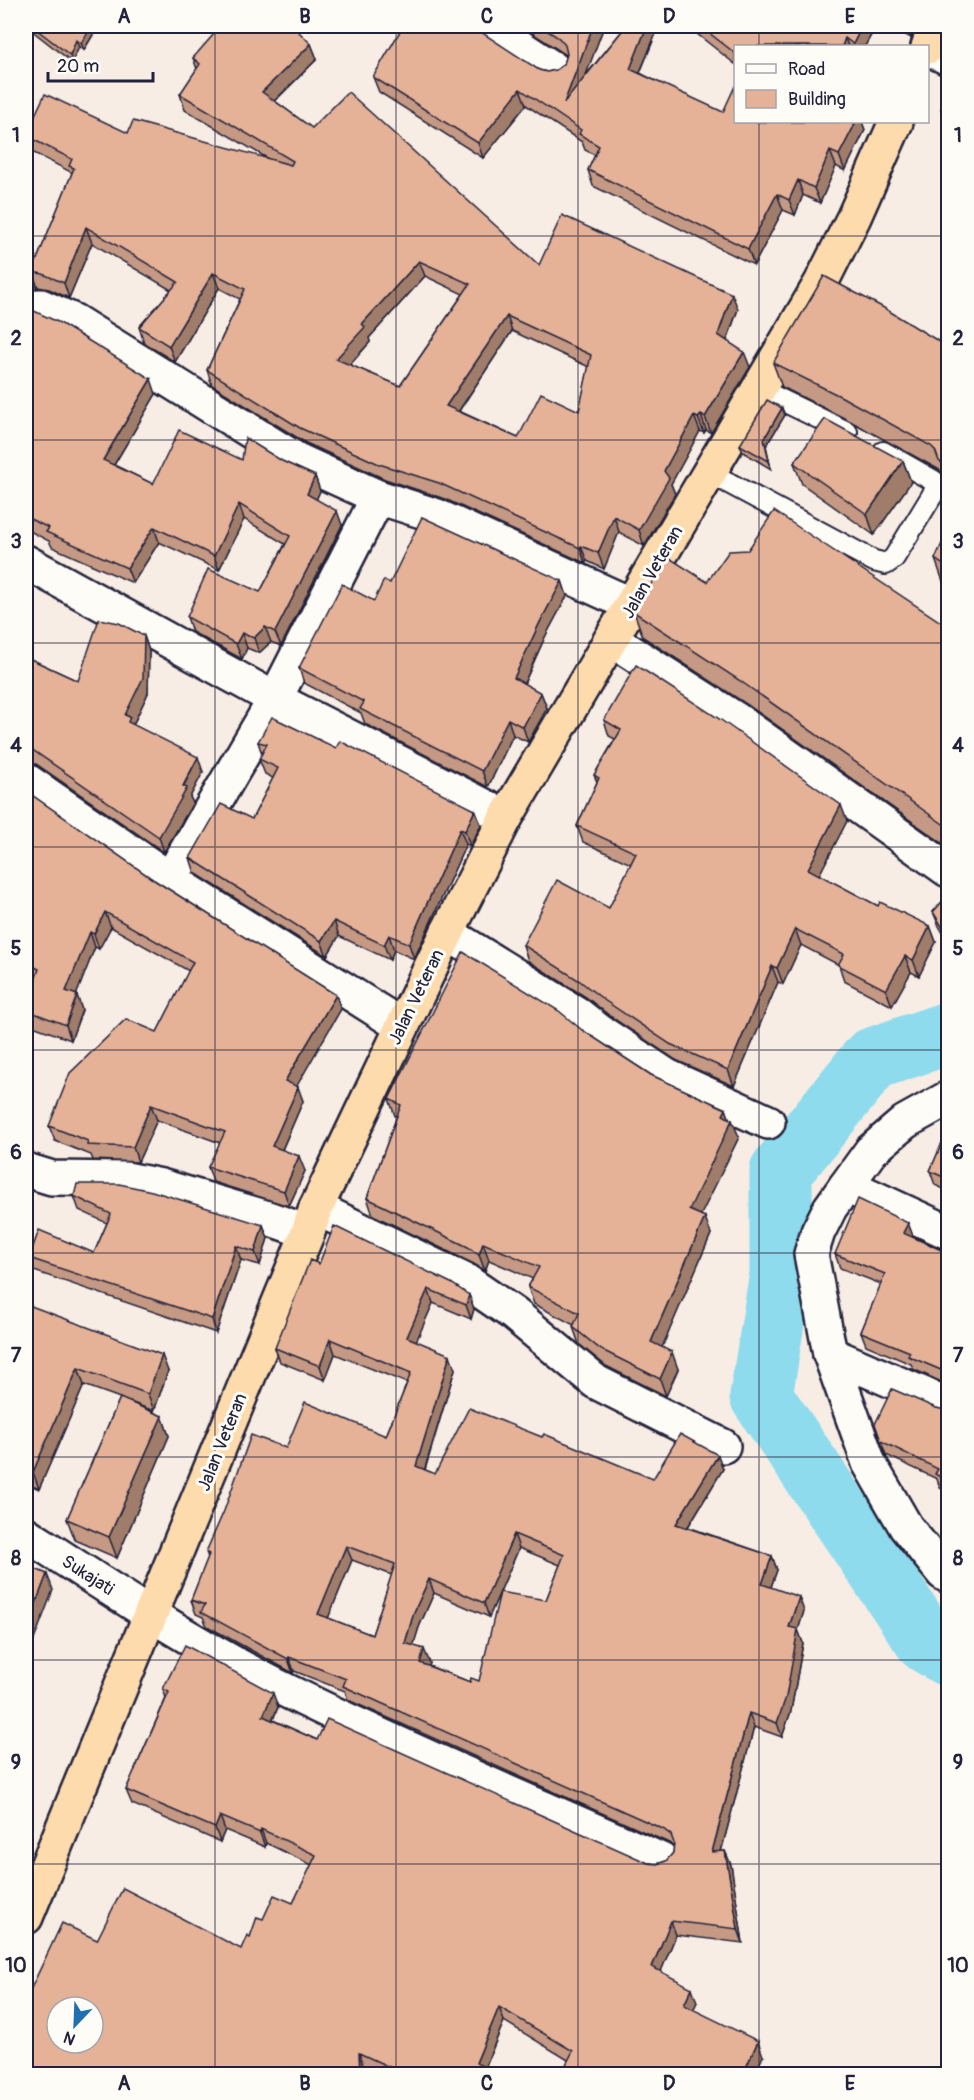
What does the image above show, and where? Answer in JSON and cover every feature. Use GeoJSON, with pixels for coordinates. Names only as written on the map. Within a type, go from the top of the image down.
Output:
{"type":"FeatureCollection","features":[{"type":"Feature","properties":{"kind":"highway"},"geometry":{"type":"LineString","coordinates":[[928,45],[935,26]]}},
{"type":"Feature","properties":{"kind":"highway","name":"Jalan Veteran"},"geometry":{"type":"LineString","coordinates":[[28,1901],[151,1616],[312,1220],[447,933],[507,817],[821,284],[896,123]]}},
{"type":"Feature","properties":{"kind":"street"},"geometry":{"type":"LineString","coordinates":[[488,26],[554,69]]}},
{"type":"Feature","properties":{"kind":"street"},"geometry":{"type":"LineString","coordinates":[[929,49],[948,58]]}},
{"type":"Feature","properties":{"kind":"street"},"geometry":{"type":"LineString","coordinates":[[26,307],[41,306],[74,321],[297,460],[378,497],[437,516],[632,605]]}},
{"type":"Feature","properties":{"kind":"street"},"geometry":{"type":"LineString","coordinates":[[170,879],[275,699],[378,497]]}},
{"type":"Feature","properties":{"kind":"street"},"geometry":{"type":"LineString","coordinates":[[26,562],[275,699],[507,817]]}},
{"type":"Feature","properties":{"kind":"street"},"geometry":{"type":"LineString","coordinates":[[612,640],[737,720],[948,870]]}},
{"type":"Feature","properties":{"kind":"street"},"geometry":{"type":"LineString","coordinates":[[26,780],[170,879],[402,1026]]}},
{"type":"Feature","properties":{"kind":"street"},"geometry":{"type":"LineString","coordinates":[[447,933],[576,1013],[598,1031],[667,1076],[768,1122]]}},
{"type":"Feature","properties":{"kind":"street"},"geometry":{"type":"LineString","coordinates":[[948,1098],[905,1122],[870,1150],[830,1208],[818,1232],[811,1254],[830,1354],[870,1463],[906,1527],[943,1573],[948,1576]]}},
{"type":"Feature","properties":{"kind":"street"},"geometry":{"type":"LineString","coordinates":[[26,1170],[52,1178],[126,1179],[161,1186],[255,1214],[312,1220],[466,1281],[514,1314],[596,1382],[723,1446]]}},
{"type":"Feature","properties":{"kind":"street"},"geometry":{"type":"LineString","coordinates":[[845,1187],[866,1194],[948,1232]]}},
{"type":"Feature","properties":{"kind":"street"},"geometry":{"type":"LineString","coordinates":[[830,1354],[948,1405]]}},
{"type":"Feature","properties":{"kind":"street","name":"Sukajati"},"geometry":{"type":"LineString","coordinates":[[26,1534],[151,1616],[273,1684],[661,1860]]}},
{"type":"Feature","properties":{"kind":"lane"},"geometry":{"type":"LineString","coordinates":[[710,473],[874,561],[886,564],[894,558],[933,496],[936,489],[934,481],[845,432],[759,389]]}},
{"type":"Feature","properties":{"kind":"building"},"geometry":{"type":"Polygon","coordinates":[[[32,26],[92,26],[81,43],[76,40],[70,55],[32,26]]]}},
{"type":"Feature","properties":{"kind":"building"},"geometry":{"type":"Polygon","coordinates":[[[221,26],[293,26],[311,44],[262,92],[312,128],[348,92],[539,265],[562,215],[732,294],[718,335],[744,352],[705,417],[694,416],[664,471],[669,478],[639,530],[614,516],[598,553],[581,546],[580,548],[439,483],[379,464],[300,428],[207,370],[245,289],[213,273],[169,346],[139,327],[178,282],[86,227],[64,283],[32,272],[74,168],[69,166],[72,159],[26,136],[45,94],[128,133],[133,121],[291,165],[293,161],[180,94],[200,64],[193,58],[221,26]],[[419,261],[362,324],[365,327],[336,359],[400,386],[470,284],[419,261]],[[507,316],[446,406],[518,438],[541,393],[579,411],[591,355],[507,316]]]}},
{"type":"Feature","properties":{"kind":"building"},"geometry":{"type":"Polygon","coordinates":[[[403,26],[472,26],[539,70],[547,72],[556,70],[564,64],[567,54],[565,45],[559,38],[540,26],[593,26],[564,103],[626,26],[647,26],[630,69],[723,112],[734,88],[734,123],[855,123],[839,155],[830,151],[814,188],[798,180],[789,200],[777,194],[748,249],[588,170],[599,146],[579,134],[581,130],[520,89],[478,143],[373,77],[403,26]]]}},
{"type":"Feature","properties":{"kind":"building"},"geometry":{"type":"Polygon","coordinates":[[[700,26],[862,26],[853,44],[845,38],[842,45],[734,45],[734,52],[700,26]]]}},
{"type":"Feature","properties":{"kind":"building"},"geometry":{"type":"Polygon","coordinates":[[[948,93],[948,112],[941,109],[948,93]]]}},
{"type":"Feature","properties":{"kind":"building"},"geometry":{"type":"Polygon","coordinates":[[[824,276],[884,308],[948,347],[948,467],[939,461],[931,446],[842,397],[773,363],[824,276]]]}},
{"type":"Feature","properties":{"kind":"building"},"geometry":{"type":"Polygon","coordinates":[[[26,310],[32,310],[60,323],[151,379],[103,460],[153,484],[179,430],[242,460],[245,438],[282,461],[315,476],[307,494],[337,511],[275,632],[265,627],[254,638],[242,633],[236,644],[187,617],[208,569],[260,592],[290,536],[239,504],[214,556],[154,527],[127,568],[46,532],[49,528],[26,517],[26,310]]]}},
{"type":"Feature","properties":{"kind":"building"},"geometry":{"type":"Polygon","coordinates":[[[767,400],[782,408],[764,439],[769,461],[740,445],[767,400]]]}},
{"type":"Feature","properties":{"kind":"building"},"geometry":{"type":"Polygon","coordinates":[[[825,419],[903,461],[867,514],[794,463],[825,419]]]}},
{"type":"Feature","properties":{"kind":"building"},"geometry":{"type":"Polygon","coordinates":[[[774,511],[948,627],[948,822],[946,826],[739,680],[634,612],[668,557],[707,582],[729,551],[748,550],[774,511]]]}},
{"type":"Feature","properties":{"kind":"building"},"geometry":{"type":"Polygon","coordinates":[[[422,517],[562,581],[514,678],[541,693],[523,727],[508,719],[482,771],[360,709],[364,702],[299,668],[342,584],[374,601],[384,580],[390,583],[422,517]]]}},
{"type":"Feature","properties":{"kind":"building"},"geometry":{"type":"Polygon","coordinates":[[[948,531],[948,568],[935,559],[948,531]]]}},
{"type":"Feature","properties":{"kind":"building"},"geometry":{"type":"Polygon","coordinates":[[[99,619],[119,623],[144,636],[143,678],[125,715],[130,717],[128,722],[198,757],[183,786],[187,788],[159,837],[31,749],[26,748],[26,657],[78,681],[99,619]]]}},
{"type":"Feature","properties":{"kind":"building"},"geometry":{"type":"Polygon","coordinates":[[[636,665],[721,720],[841,805],[808,869],[878,906],[880,902],[930,926],[913,960],[905,956],[886,990],[838,965],[844,954],[795,929],[777,968],[772,966],[728,1070],[670,1044],[604,1000],[580,981],[523,945],[557,880],[609,908],[636,853],[577,826],[599,778],[594,775],[621,730],[604,720],[636,665]]]}},
{"type":"Feature","properties":{"kind":"building"},"geometry":{"type":"Polygon","coordinates":[[[272,717],[336,748],[340,741],[475,810],[465,831],[460,829],[409,944],[389,935],[384,945],[334,921],[321,941],[190,858],[221,804],[252,819],[278,768],[259,759],[267,744],[258,742],[272,717]]]}},
{"type":"Feature","properties":{"kind":"building"},"geometry":{"type":"Polygon","coordinates":[[[26,791],[154,880],[336,995],[285,1081],[298,1087],[272,1146],[299,1156],[284,1191],[208,1167],[225,1132],[151,1105],[133,1147],[87,1145],[88,1141],[49,1126],[70,1073],[126,1019],[157,1032],[193,962],[105,912],[94,934],[90,932],[66,991],[77,995],[66,1025],[26,1010],[39,969],[26,963],[26,791]]]}},
{"type":"Feature","properties":{"kind":"building"},"geometry":{"type":"Polygon","coordinates":[[[948,895],[948,936],[933,912],[948,895]]]}},
{"type":"Feature","properties":{"kind":"building"},"geometry":{"type":"Polygon","coordinates":[[[463,952],[559,1011],[582,1030],[651,1075],[726,1109],[723,1115],[732,1120],[689,1210],[705,1217],[651,1342],[672,1352],[660,1379],[600,1349],[573,1327],[579,1313],[528,1287],[539,1267],[483,1243],[479,1255],[468,1247],[367,1198],[401,1105],[389,1099],[463,952]]]}},
{"type":"Feature","properties":{"kind":"building"},"geometry":{"type":"Polygon","coordinates":[[[948,1129],[948,1179],[930,1171],[948,1129]]]}},
{"type":"Feature","properties":{"kind":"building"},"geometry":{"type":"Polygon","coordinates":[[[77,1184],[119,1184],[152,1191],[263,1225],[255,1252],[236,1246],[212,1319],[29,1258],[39,1230],[94,1253],[111,1214],[74,1196],[77,1184]]]}},
{"type":"Feature","properties":{"kind":"building"},"geometry":{"type":"Polygon","coordinates":[[[858,1199],[908,1223],[903,1233],[948,1253],[948,1373],[908,1356],[910,1352],[861,1332],[885,1274],[835,1254],[858,1199]]]}},
{"type":"Feature","properties":{"kind":"building"},"geometry":{"type":"Polygon","coordinates":[[[334,1226],[451,1283],[469,1295],[466,1305],[428,1289],[407,1337],[450,1355],[416,1466],[435,1474],[469,1408],[542,1437],[544,1434],[653,1479],[680,1434],[718,1455],[676,1524],[772,1556],[762,1584],[799,1597],[789,1627],[798,1629],[786,1697],[777,1723],[749,1713],[712,1852],[725,1851],[738,1929],[671,1921],[652,1967],[692,1988],[684,2005],[758,2041],[743,2074],[561,2074],[573,2051],[499,2007],[476,2063],[499,2074],[405,2074],[359,2053],[360,2074],[26,2074],[26,1999],[62,1923],[97,1940],[123,1888],[241,1949],[247,1935],[250,1937],[257,1917],[263,1919],[274,1895],[293,1903],[316,1855],[261,1829],[260,1833],[220,1816],[215,1828],[126,1790],[169,1692],[163,1689],[185,1645],[273,1693],[263,1716],[317,1740],[327,1719],[648,1863],[657,1864],[666,1861],[673,1853],[674,1843],[671,1835],[663,1829],[343,1686],[346,1679],[289,1657],[288,1659],[201,1612],[205,1605],[191,1600],[209,1554],[206,1552],[224,1511],[251,1435],[286,1448],[305,1402],[386,1436],[411,1373],[330,1339],[320,1366],[275,1348],[310,1260],[319,1264],[334,1226]],[[514,1534],[484,1603],[429,1579],[414,1612],[405,1643],[424,1649],[420,1663],[470,1682],[471,1678],[479,1681],[500,1592],[546,1600],[564,1555],[514,1534]],[[346,1546],[318,1614],[372,1635],[395,1564],[346,1546]]]}},
{"type":"Feature","properties":{"kind":"building"},"geometry":{"type":"Polygon","coordinates":[[[31,1306],[162,1355],[148,1394],[78,1368],[33,1472],[26,1469],[26,1320],[31,1306]]]}},
{"type":"Feature","properties":{"kind":"building"},"geometry":{"type":"Polygon","coordinates":[[[892,1389],[936,1408],[945,1410],[948,1408],[948,1481],[935,1474],[938,1469],[881,1441],[875,1424],[892,1389]]]}},
{"type":"Feature","properties":{"kind":"building"},"geometry":{"type":"Polygon","coordinates":[[[120,1398],[162,1416],[109,1537],[67,1519],[120,1398]]]}},
{"type":"Feature","properties":{"kind":"building"},"geometry":{"type":"Polygon","coordinates":[[[948,1526],[948,1542],[944,1537],[948,1526]]]}},
{"type":"Feature","properties":{"kind":"building"},"geometry":{"type":"Polygon","coordinates":[[[26,1565],[47,1574],[26,1629],[26,1565]]]}},
{"type":"Feature","properties":{"kind":"waterway"},"geometry":{"type":"LineString","coordinates":[[948,1033],[872,1059],[781,1171],[781,1274],[761,1396],[927,1642],[948,1655]]}}]}
